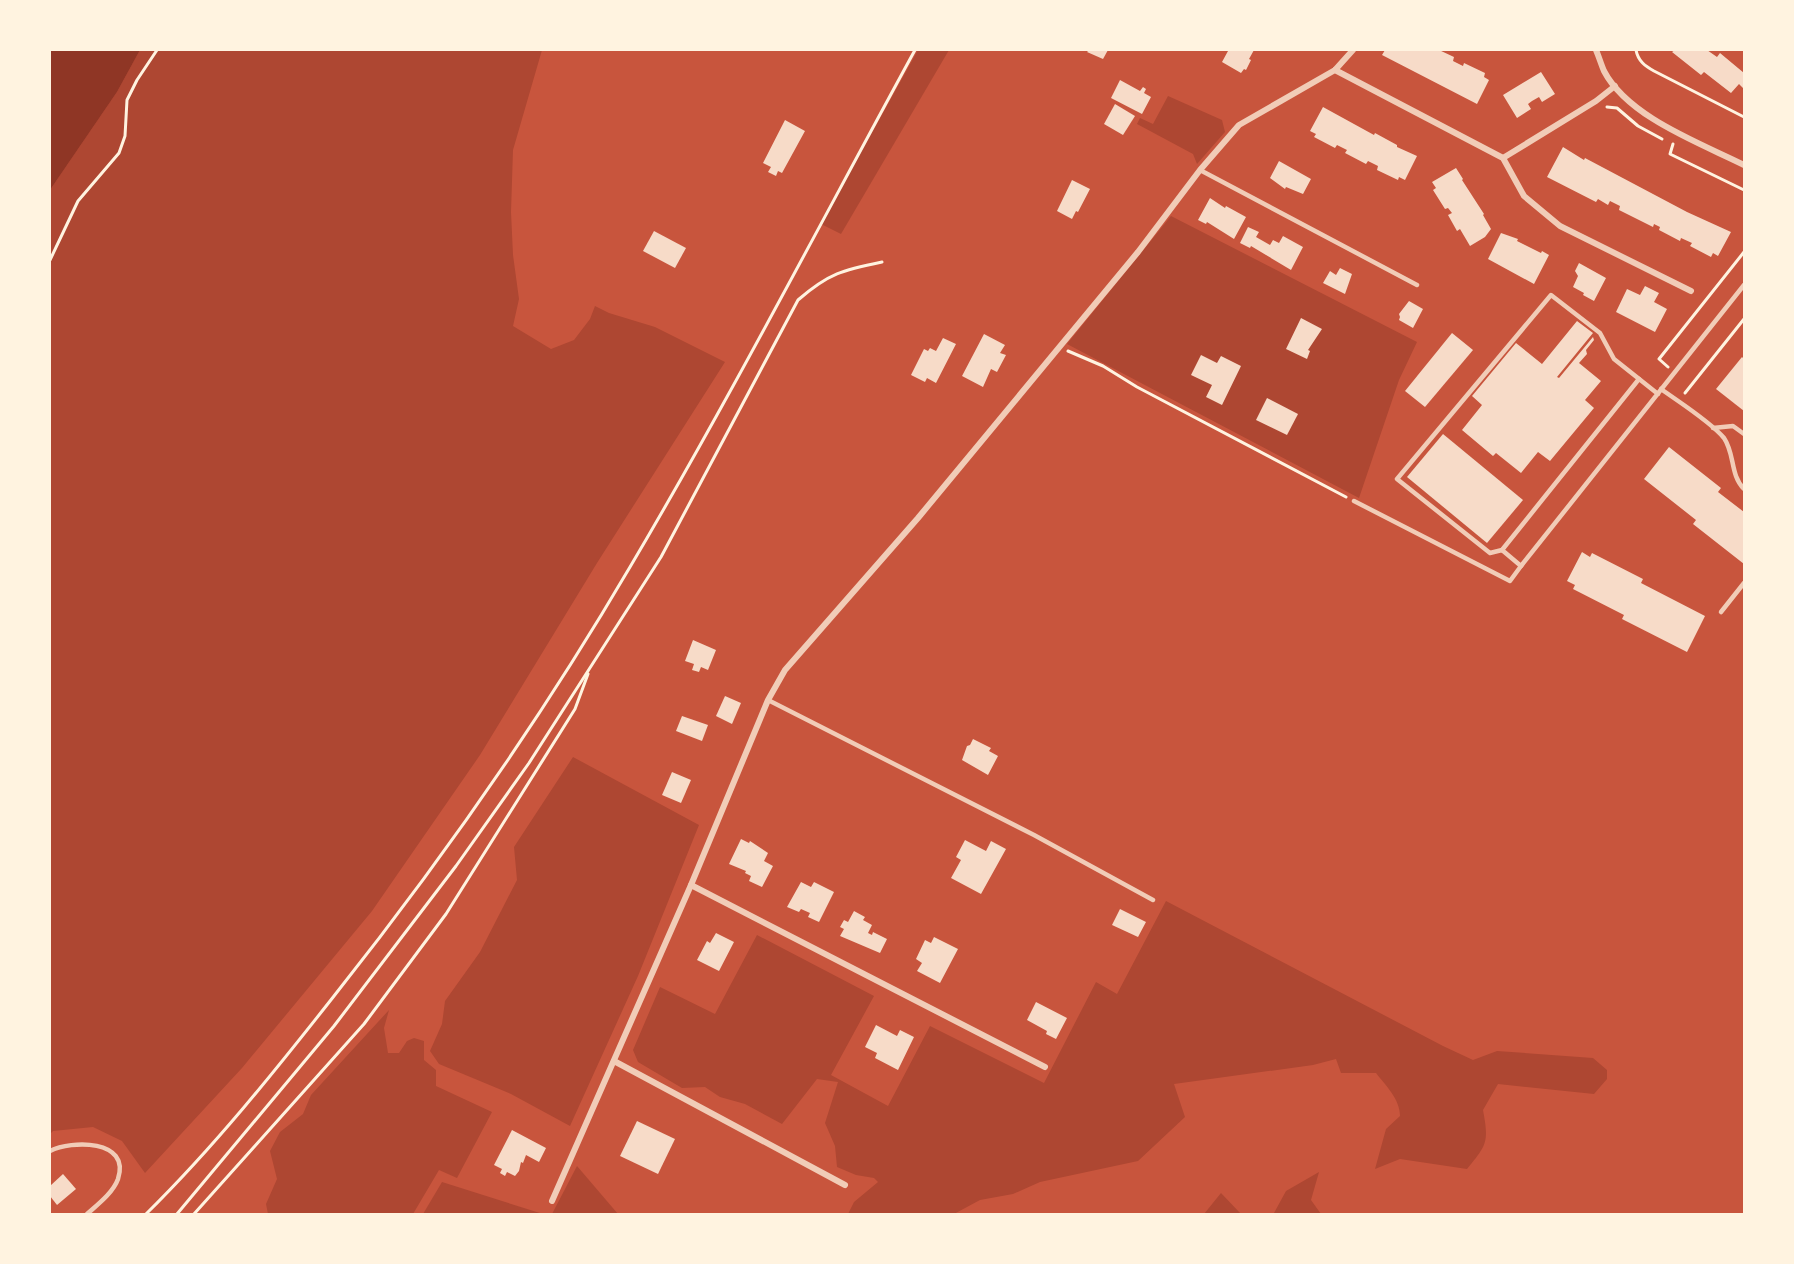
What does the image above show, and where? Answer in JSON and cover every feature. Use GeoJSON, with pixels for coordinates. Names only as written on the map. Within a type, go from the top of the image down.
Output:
{"type":"FeatureCollection","features":[{"type":"Feature","properties":{"kind":"street"},"geometry":{"type":"LineString","coordinates":[[552,1202],[691,885],[768,700],[785,670],[918,518],[1138,252],[1200,170],[1239,125],[1335,70],[1353,50]]}},
{"type":"Feature","properties":{"kind":"street"},"geometry":{"type":"LineString","coordinates":[[1596,50],[1605,72],[1634,106],[1649,117],[1744,165]]}},
{"type":"Feature","properties":{"kind":"street"},"geometry":{"type":"LineString","coordinates":[[1335,70],[1503,159],[1524,196],[1560,226],[1691,291]]}},
{"type":"Feature","properties":{"kind":"street"},"geometry":{"type":"LineString","coordinates":[[1503,159],[1596,101],[1615,86]]}},
{"type":"Feature","properties":{"kind":"street"},"geometry":{"type":"LineString","coordinates":[[691,885],[1045,1067]]}},
{"type":"Feature","properties":{"kind":"street"},"geometry":{"type":"LineString","coordinates":[[614,1061],[845,1185]]}},
{"type":"Feature","properties":{"kind":"lane"},"geometry":{"type":"LineString","coordinates":[[1200,170],[1417,285]]}},
{"type":"Feature","properties":{"kind":"lane"},"geometry":{"type":"LineString","coordinates":[[1354,501],[1510,581],[1744,285]]}},
{"type":"Feature","properties":{"kind":"lane"},"geometry":{"type":"LineString","coordinates":[[1639,379],[1502,550],[1490,553],[1397,479],[1551,295],[1600,333],[1614,359],[1639,379],[1678,402],[1724,439],[1736,477],[1744,489]]}},
{"type":"Feature","properties":{"kind":"lane"},"geometry":{"type":"LineString","coordinates":[[1713,428],[1733,426],[1744,434]]}},
{"type":"Feature","properties":{"kind":"lane"},"geometry":{"type":"LineString","coordinates":[[1502,550],[1521,566]]}},
{"type":"Feature","properties":{"kind":"lane"},"geometry":{"type":"LineString","coordinates":[[1721,612],[1744,583]]}},
{"type":"Feature","properties":{"kind":"lane"},"geometry":{"type":"LineString","coordinates":[[768,700],[1034,835],[1153,900]]}},
{"type":"Feature","properties":{"kind":"lane"},"geometry":{"type":"LineString","coordinates":[[50,1152],[82,1145],[104,1147],[114,1152],[119,1165],[118,1180],[87,1215]]}},
{"type":"Feature","properties":{"kind":"path"},"geometry":{"type":"LineString","coordinates":[[50,260],[78,201],[119,153],[125,136],[127,100],[157,50]]}},
{"type":"Feature","properties":{"kind":"path"},"geometry":{"type":"LineString","coordinates":[[146,1215],[180,1180],[295,1046],[399,914],[472,812],[560,680],[629,568],[693,456],[915,50]]}},
{"type":"Feature","properties":{"kind":"path"},"geometry":{"type":"LineString","coordinates":[[1636,50],[1637,56],[1644,65],[1744,117]]}},
{"type":"Feature","properties":{"kind":"path"},"geometry":{"type":"LineString","coordinates":[[177,1215],[334,1026],[456,866],[529,764],[661,557],[798,300],[819,282],[844,270],[882,262]]}},
{"type":"Feature","properties":{"kind":"path"},"geometry":{"type":"LineString","coordinates":[[1678,402],[1744,319]]}},
{"type":"Feature","properties":{"kind":"path"},"geometry":{"type":"LineString","coordinates":[[1058,347],[1103,366],[1137,387],[1354,501]]}},
{"type":"Feature","properties":{"kind":"path"},"geometry":{"type":"LineString","coordinates":[[194,1215],[364,1024],[446,914],[575,709],[591,667]]}},
{"type":"Feature","properties":{"kind":"shaded area"},"geometry":{"type":"Polygon","coordinates":[[[50,50],[140,50],[117,92],[50,190],[50,50]]]}},
{"type":"Feature","properties":{"kind":"shaded area"},"geometry":{"type":"Polygon","coordinates":[[[140,50],[542,50],[513,150],[511,212],[513,255],[519,299],[513,326],[551,349],[574,340],[590,319],[595,306],[609,313],[655,327],[725,362],[597,563],[480,755],[372,911],[242,1068],[145,1173],[122,1141],[93,1127],[53,1131],[50,1134],[50,190],[117,92],[140,50]]]}},
{"type":"Feature","properties":{"kind":"shaded area"},"geometry":{"type":"Polygon","coordinates":[[[918,50],[949,50],[841,234],[821,224],[918,50]]]}},
{"type":"Feature","properties":{"kind":"shaded area"},"geometry":{"type":"Polygon","coordinates":[[[1168,96],[1222,120],[1225,132],[1197,164],[1193,154],[1137,124],[1140,118],[1153,124],[1168,96]]]}},
{"type":"Feature","properties":{"kind":"shaded area"},"geometry":{"type":"Polygon","coordinates":[[[1171,216],[1417,342],[1399,380],[1359,498],[1067,344],[1171,216]]]}},
{"type":"Feature","properties":{"kind":"shaded area"},"geometry":{"type":"Polygon","coordinates":[[[573,757],[699,825],[638,976],[570,1126],[511,1094],[439,1064],[430,1051],[442,1024],[445,1001],[480,952],[517,880],[514,847],[573,757]]]}},
{"type":"Feature","properties":{"kind":"shaded area"},"geometry":{"type":"Polygon","coordinates":[[[1166,901],[1473,1060],[1497,1051],[1593,1058],[1607,1070],[1607,1079],[1594,1094],[1498,1084],[1483,1110],[1486,1129],[1485,1142],[1467,1169],[1400,1159],[1375,1169],[1386,1129],[1400,1116],[1398,1104],[1376,1073],[1341,1073],[1336,1059],[1313,1065],[1174,1084],[1185,1117],[1138,1161],[1040,1182],[1013,1194],[980,1200],[954,1214],[848,1214],[854,1202],[878,1182],[874,1178],[856,1175],[837,1167],[835,1146],[825,1123],[838,1082],[817,1079],[782,1124],[745,1104],[720,1097],[705,1087],[682,1088],[638,1062],[633,1050],[660,987],[715,1014],[757,935],[874,996],[831,1075],[888,1106],[930,1026],[1044,1083],[1096,982],[1117,994],[1166,901]]]}},
{"type":"Feature","properties":{"kind":"shaded area"},"geometry":{"type":"Polygon","coordinates":[[[389,1010],[384,1028],[388,1053],[399,1053],[407,1041],[414,1038],[424,1041],[424,1060],[436,1070],[436,1086],[492,1112],[457,1178],[439,1170],[413,1214],[268,1214],[266,1204],[277,1179],[270,1151],[280,1132],[303,1114],[311,1095],[389,1010]]]}},
{"type":"Feature","properties":{"kind":"shaded area"},"geometry":{"type":"Polygon","coordinates":[[[577,1166],[618,1214],[552,1214],[577,1166]]]}},
{"type":"Feature","properties":{"kind":"shaded area"},"geometry":{"type":"Polygon","coordinates":[[[1319,1172],[1311,1200],[1321,1214],[1258,1214],[1274,1213],[1286,1191],[1319,1172]]]}},
{"type":"Feature","properties":{"kind":"shaded area"},"geometry":{"type":"Polygon","coordinates":[[[442,1182],[543,1214],[423,1214],[442,1182]]]}},
{"type":"Feature","properties":{"kind":"shaded area"},"geometry":{"type":"Polygon","coordinates":[[[1221,1193],[1241,1214],[1204,1214],[1221,1193]]]}},
{"type":"Feature","properties":{"kind":"building"},"geometry":{"type":"Polygon","coordinates":[[[1089,50],[1108,50],[1103,59],[1087,52],[1089,50]]]}},
{"type":"Feature","properties":{"kind":"building"},"geometry":{"type":"Polygon","coordinates":[[[1224,50],[1254,50],[1246,70],[1244,69],[1241,73],[1222,62],[1228,51],[1224,50]]]}},
{"type":"Feature","properties":{"kind":"building"},"geometry":{"type":"Polygon","coordinates":[[[1385,50],[1439,50],[1454,57],[1453,61],[1463,66],[1464,63],[1485,73],[1484,77],[1489,80],[1477,104],[1382,55],[1385,50]]]}},
{"type":"Feature","properties":{"kind":"building"},"geometry":{"type":"Polygon","coordinates":[[[1675,50],[1707,50],[1717,57],[1720,53],[1744,73],[1744,89],[1739,84],[1731,93],[1704,72],[1701,75],[1672,52],[1675,50]]]}},
{"type":"Feature","properties":{"kind":"building"},"geometry":{"type":"Polygon","coordinates":[[[1541,72],[1555,94],[1542,102],[1539,97],[1532,101],[1528,104],[1531,109],[1517,118],[1503,95],[1541,72]]]}},
{"type":"Feature","properties":{"kind":"building"},"geometry":{"type":"Polygon","coordinates":[[[1120,80],[1140,91],[1143,87],[1146,89],[1144,93],[1151,97],[1142,114],[1111,98],[1120,80]]]}},
{"type":"Feature","properties":{"kind":"building"},"geometry":{"type":"Polygon","coordinates":[[[1115,104],[1135,116],[1123,135],[1104,124],[1115,104]]]}},
{"type":"Feature","properties":{"kind":"building"},"geometry":{"type":"Polygon","coordinates":[[[1323,107],[1417,156],[1405,180],[1399,177],[1398,180],[1377,170],[1378,166],[1368,161],[1366,164],[1345,153],[1347,150],[1337,145],[1335,148],[1314,137],[1316,134],[1310,131],[1323,107]]]}},
{"type":"Feature","properties":{"kind":"building"},"geometry":{"type":"Polygon","coordinates":[[[785,120],[805,131],[782,173],[778,171],[776,176],[768,172],[771,167],[763,163],[785,120]]]}},
{"type":"Feature","properties":{"kind":"building"},"geometry":{"type":"Polygon","coordinates":[[[1563,147],[1584,160],[1585,158],[1687,212],[1731,232],[1718,256],[1713,253],[1711,257],[1690,246],[1692,243],[1681,238],[1680,241],[1659,230],[1660,227],[1654,224],[1653,227],[1619,210],[1620,206],[1610,201],[1608,205],[1598,199],[1596,202],[1547,177],[1563,147]]]}},
{"type":"Feature","properties":{"kind":"building"},"geometry":{"type":"Polygon","coordinates":[[[1279,161],[1311,179],[1303,194],[1286,187],[1285,189],[1270,178],[1279,161]]]}},
{"type":"Feature","properties":{"kind":"building"},"geometry":{"type":"Polygon","coordinates":[[[1456,168],[1491,229],[1485,237],[1470,246],[1460,229],[1457,231],[1448,215],[1452,213],[1448,208],[1445,209],[1433,190],[1436,188],[1432,182],[1456,168]]]}},
{"type":"Feature","properties":{"kind":"building"},"geometry":{"type":"Polygon","coordinates":[[[1072,180],[1090,189],[1072,219],[1057,211],[1072,180]]]}},
{"type":"Feature","properties":{"kind":"building"},"geometry":{"type":"Polygon","coordinates":[[[1210,198],[1225,208],[1226,206],[1246,217],[1234,239],[1207,222],[1206,224],[1198,220],[1210,198]]]}},
{"type":"Feature","properties":{"kind":"building"},"geometry":{"type":"Polygon","coordinates":[[[1248,227],[1259,232],[1256,237],[1270,245],[1273,240],[1279,243],[1283,236],[1303,247],[1291,270],[1251,246],[1250,248],[1240,243],[1248,227]]]}},
{"type":"Feature","properties":{"kind":"building"},"geometry":{"type":"Polygon","coordinates":[[[654,231],[686,248],[675,268],[643,251],[654,231]]]}},
{"type":"Feature","properties":{"kind":"building"},"geometry":{"type":"Polygon","coordinates":[[[1501,233],[1549,255],[1534,284],[1488,259],[1501,233]]]}},
{"type":"Feature","properties":{"kind":"building"},"geometry":{"type":"Polygon","coordinates":[[[1579,263],[1606,278],[1594,301],[1573,287],[1578,276],[1575,271],[1579,263]]]}},
{"type":"Feature","properties":{"kind":"building"},"geometry":{"type":"Polygon","coordinates":[[[1340,268],[1352,274],[1345,294],[1323,283],[1330,271],[1336,275],[1340,268]]]}},
{"type":"Feature","properties":{"kind":"building"},"geometry":{"type":"Polygon","coordinates":[[[1645,286],[1659,293],[1654,302],[1667,309],[1655,332],[1616,312],[1627,289],[1640,295],[1645,286]]]}},
{"type":"Feature","properties":{"kind":"building"},"geometry":{"type":"Polygon","coordinates":[[[1409,301],[1423,309],[1413,328],[1399,320],[1399,314],[1409,301]]]}},
{"type":"Feature","properties":{"kind":"building"},"geometry":{"type":"Polygon","coordinates":[[[1301,318],[1322,329],[1308,350],[1310,351],[1307,359],[1286,349],[1301,318]]]}},
{"type":"Feature","properties":{"kind":"building"},"geometry":{"type":"Polygon","coordinates":[[[1577,321],[1593,333],[1557,377],[1559,378],[1593,337],[1594,340],[1586,350],[1587,354],[1579,363],[1601,381],[1585,400],[1594,408],[1550,461],[1538,452],[1521,473],[1496,453],[1493,456],[1462,430],[1482,405],[1472,396],[1516,343],[1542,364],[1577,321]]]}},
{"type":"Feature","properties":{"kind":"building"},"geometry":{"type":"Polygon","coordinates":[[[1452,333],[1473,350],[1425,407],[1405,391],[1452,333]]]}},
{"type":"Feature","properties":{"kind":"building"},"geometry":{"type":"Polygon","coordinates":[[[984,334],[1005,345],[1000,353],[1006,355],[997,372],[991,369],[983,387],[962,376],[984,334]]]}},
{"type":"Feature","properties":{"kind":"building"},"geometry":{"type":"Polygon","coordinates":[[[943,338],[956,344],[936,383],[927,378],[925,382],[911,375],[924,349],[928,351],[930,348],[936,351],[943,338]]]}},
{"type":"Feature","properties":{"kind":"building"},"geometry":{"type":"Polygon","coordinates":[[[1201,355],[1217,363],[1221,356],[1241,366],[1222,405],[1206,397],[1212,385],[1191,375],[1201,355]]]}},
{"type":"Feature","properties":{"kind":"building"},"geometry":{"type":"Polygon","coordinates":[[[1742,357],[1744,359],[1744,411],[1716,389],[1742,357]]]}},
{"type":"Feature","properties":{"kind":"building"},"geometry":{"type":"Polygon","coordinates":[[[1267,398],[1298,414],[1287,435],[1256,420],[1267,398]]]}},
{"type":"Feature","properties":{"kind":"building"},"geometry":{"type":"Polygon","coordinates":[[[1443,434],[1523,500],[1487,543],[1407,477],[1443,434]]]}},
{"type":"Feature","properties":{"kind":"building"},"geometry":{"type":"Polygon","coordinates":[[[1669,447],[1721,488],[1718,492],[1744,512],[1744,564],[1693,524],[1696,520],[1644,479],[1669,447]]]}},
{"type":"Feature","properties":{"kind":"building"},"geometry":{"type":"Polygon","coordinates":[[[1582,552],[1590,557],[1592,553],[1643,579],[1641,583],[1705,616],[1687,652],[1622,619],[1624,615],[1573,589],[1575,585],[1567,581],[1582,552]]]}},
{"type":"Feature","properties":{"kind":"building"},"geometry":{"type":"Polygon","coordinates":[[[693,640],[716,650],[708,670],[701,667],[699,672],[692,670],[694,664],[685,661],[693,640]]]}},
{"type":"Feature","properties":{"kind":"building"},"geometry":{"type":"Polygon","coordinates":[[[725,696],[741,703],[732,724],[716,716],[725,696]]]}},
{"type":"Feature","properties":{"kind":"building"},"geometry":{"type":"Polygon","coordinates":[[[682,716],[708,725],[702,741],[676,731],[682,716]]]}},
{"type":"Feature","properties":{"kind":"building"},"geometry":{"type":"Polygon","coordinates":[[[973,739],[991,748],[989,751],[998,756],[988,775],[962,760],[967,746],[973,739]]]}},
{"type":"Feature","properties":{"kind":"building"},"geometry":{"type":"Polygon","coordinates":[[[672,772],[691,780],[681,803],[662,795],[672,772]]]}},
{"type":"Feature","properties":{"kind":"building"},"geometry":{"type":"Polygon","coordinates":[[[741,839],[749,843],[750,841],[768,853],[764,861],[773,866],[762,887],[749,881],[751,876],[745,873],[746,871],[729,864],[741,839]]]}},
{"type":"Feature","properties":{"kind":"building"},"geometry":{"type":"Polygon","coordinates":[[[965,840],[986,851],[991,841],[1006,849],[981,894],[951,878],[961,860],[956,857],[965,840]]]}},
{"type":"Feature","properties":{"kind":"building"},"geometry":{"type":"Polygon","coordinates":[[[801,882],[811,887],[814,882],[834,892],[819,922],[808,917],[810,913],[801,909],[799,912],[787,907],[801,882]]]}},
{"type":"Feature","properties":{"kind":"building"},"geometry":{"type":"Polygon","coordinates":[[[1120,909],[1146,922],[1138,937],[1112,925],[1120,909]]]}},
{"type":"Feature","properties":{"kind":"building"},"geometry":{"type":"Polygon","coordinates":[[[854,911],[865,917],[863,920],[872,925],[868,933],[872,935],[873,932],[887,939],[880,953],[840,936],[844,929],[840,927],[844,920],[848,922],[854,911]]]}},
{"type":"Feature","properties":{"kind":"building"},"geometry":{"type":"Polygon","coordinates":[[[716,933],[734,942],[719,971],[697,960],[707,941],[710,943],[716,933]]]}},
{"type":"Feature","properties":{"kind":"building"},"geometry":{"type":"Polygon","coordinates":[[[934,937],[958,949],[940,983],[917,971],[922,963],[916,959],[925,940],[931,943],[934,937]]]}},
{"type":"Feature","properties":{"kind":"building"},"geometry":{"type":"Polygon","coordinates":[[[1036,1002],[1067,1018],[1056,1039],[1027,1020],[1036,1002]]]}},
{"type":"Feature","properties":{"kind":"building"},"geometry":{"type":"Polygon","coordinates":[[[876,1025],[897,1036],[900,1030],[914,1037],[898,1070],[875,1058],[877,1053],[865,1047],[876,1025]]]}},
{"type":"Feature","properties":{"kind":"building"},"geometry":{"type":"Polygon","coordinates":[[[637,1121],[675,1139],[658,1174],[620,1156],[637,1121]]]}},
{"type":"Feature","properties":{"kind":"building"},"geometry":{"type":"Polygon","coordinates":[[[512,1130],[546,1148],[539,1162],[526,1155],[515,1176],[507,1172],[505,1176],[500,1173],[502,1169],[494,1165],[512,1130]]]}},
{"type":"Feature","properties":{"kind":"building"},"geometry":{"type":"Polygon","coordinates":[[[63,1174],[76,1189],[57,1205],[50,1196],[50,1186],[63,1174]]]}}]}
